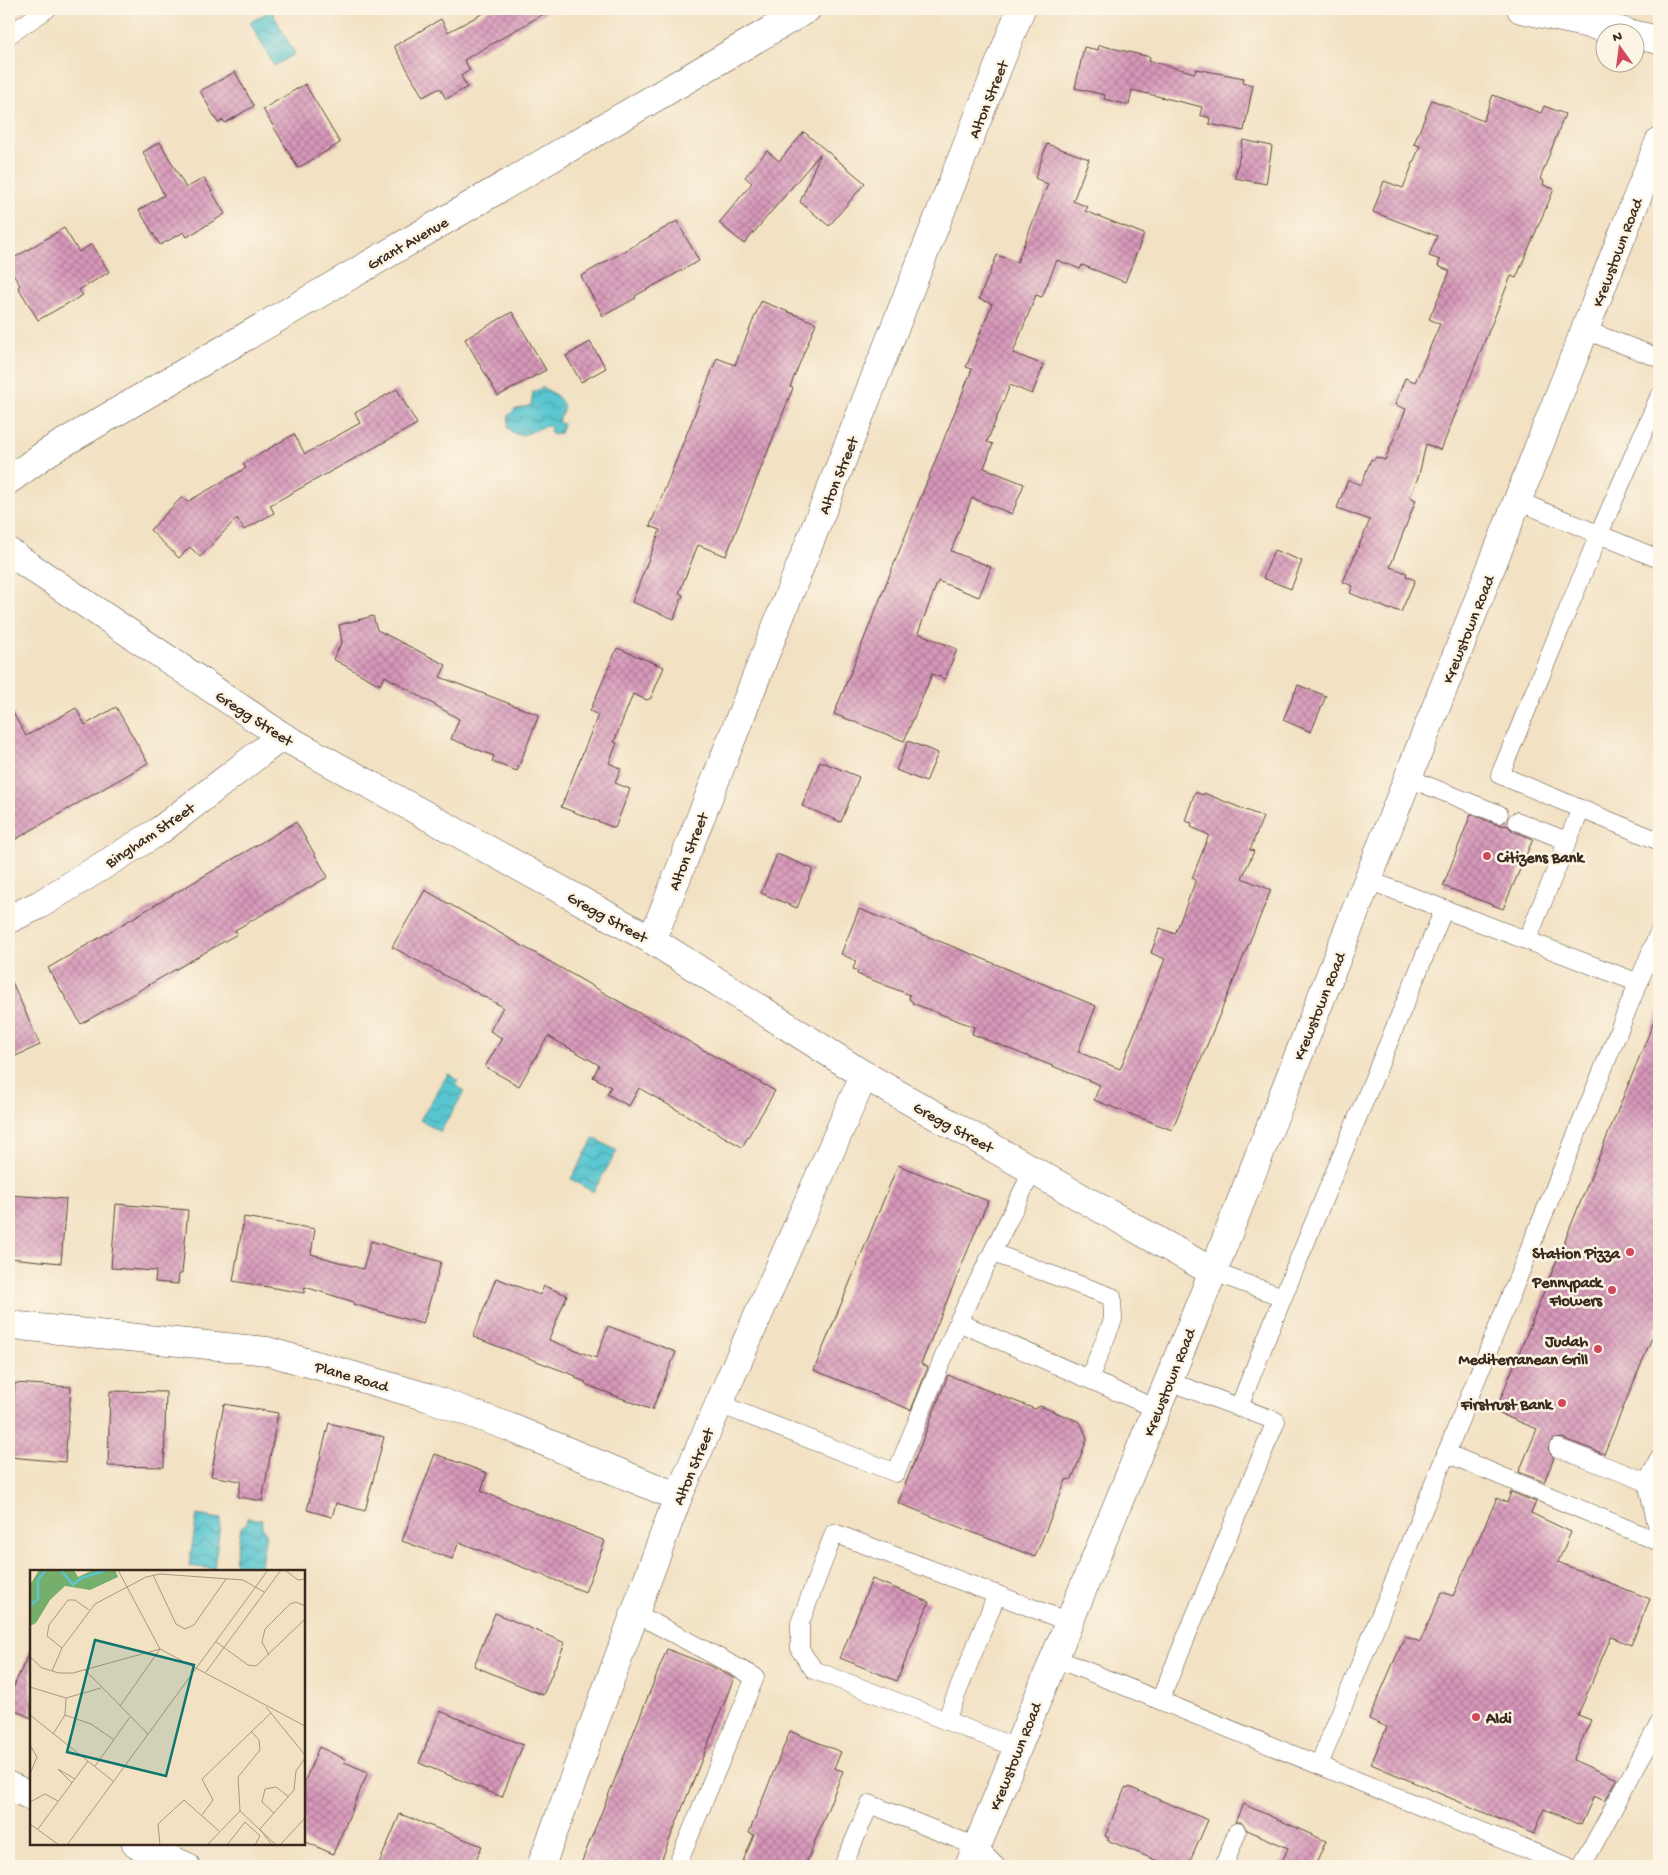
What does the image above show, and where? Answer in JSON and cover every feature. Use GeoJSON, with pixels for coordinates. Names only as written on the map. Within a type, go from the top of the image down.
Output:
{"type":"FeatureCollection","features":[{"type":"Feature","properties":{"kind":"street","name":"Grant Avenue"},"geometry":{"type":"LineString","coordinates":[[9,480],[56,446],[807,9]]}},
{"type":"Feature","properties":{"kind":"street","name":"Alton Street"},"geometry":{"type":"LineString","coordinates":[[652,940],[1022,9]]}},
{"type":"Feature","properties":{"kind":"street"},"geometry":{"type":"LineString","coordinates":[[1521,9],[1596,26]]}},
{"type":"Feature","properties":{"kind":"street"},"geometry":{"type":"LineString","coordinates":[[1646,37],[1659,40]]}},
{"type":"Feature","properties":{"kind":"street","name":"Krewstown Road"},"geometry":{"type":"LineString","coordinates":[[973,1856],[1213,1272],[1659,142]]}},
{"type":"Feature","properties":{"kind":"street","name":"Gregg Street"},"geometry":{"type":"LineString","coordinates":[[9,552],[282,736],[652,940],[864,1075],[1213,1272]]}},
{"type":"Feature","properties":{"kind":"street","name":"Bingham Street"},"geometry":{"type":"LineString","coordinates":[[9,919],[39,905],[159,831],[282,736]]}},
{"type":"Feature","properties":{"kind":"street","name":"Alton Street"},"geometry":{"type":"LineString","coordinates":[[541,1866],[678,1497],[864,1075]]}},
{"type":"Feature","properties":{"kind":"street","name":"Plane Road"},"geometry":{"type":"LineString","coordinates":[[9,1325],[267,1350],[436,1400],[509,1427],[678,1497]]}},
{"type":"Feature","properties":{"kind":"street"},"geometry":{"type":"LineString","coordinates":[[9,1786],[30,1796]]}},
{"type":"Feature","properties":{"kind":"street"},"geometry":{"type":"LineString","coordinates":[[138,1845],[186,1866]]}},
{"type":"Feature","properties":{"kind":"lane"},"geometry":{"type":"LineString","coordinates":[[9,35],[47,9]]}},
{"type":"Feature","properties":{"kind":"lane"},"geometry":{"type":"LineString","coordinates":[[1586,330],[1659,358]]}},
{"type":"Feature","properties":{"kind":"lane"},"geometry":{"type":"LineString","coordinates":[[1659,397],[1599,534],[1500,775],[1659,841]]}},
{"type":"Feature","properties":{"kind":"lane"},"geometry":{"type":"LineString","coordinates":[[1518,501],[1659,559]]}},
{"type":"Feature","properties":{"kind":"lane"},"geometry":{"type":"LineString","coordinates":[[1408,778],[1499,814]]}},
{"type":"Feature","properties":{"kind":"lane"},"geometry":{"type":"LineString","coordinates":[[1527,940],[1566,841],[1581,809]]}},
{"type":"Feature","properties":{"kind":"lane"},"geometry":{"type":"LineString","coordinates":[[1517,821],[1566,841]]}},
{"type":"Feature","properties":{"kind":"lane"},"geometry":{"type":"LineString","coordinates":[[1368,880],[1639,983]]}},
{"type":"Feature","properties":{"kind":"lane"},"geometry":{"type":"LineString","coordinates":[[1239,1407],[1444,909]]}},
{"type":"Feature","properties":{"kind":"lane"},"geometry":{"type":"LineString","coordinates":[[1319,1765],[1659,932]]}},
{"type":"Feature","properties":{"kind":"lane"},"geometry":{"type":"LineString","coordinates":[[719,1404],[896,1473],[958,1322],[1033,1170]]}},
{"type":"Feature","properties":{"kind":"lane"},"geometry":{"type":"LineString","coordinates":[[993,1253],[1112,1297],[1113,1320],[1088,1379]]}},
{"type":"Feature","properties":{"kind":"lane"},"geometry":{"type":"LineString","coordinates":[[1213,1272],[1283,1297]]}},
{"type":"Feature","properties":{"kind":"lane"},"geometry":{"type":"LineString","coordinates":[[958,1322],[1157,1409]]}},
{"type":"Feature","properties":{"kind":"lane"},"geometry":{"type":"LineString","coordinates":[[1160,1700],[1276,1421],[1168,1381]]}},
{"type":"Feature","properties":{"kind":"lane"},"geometry":{"type":"LineString","coordinates":[[1558,1448],[1648,1482]]}},
{"type":"Feature","properties":{"kind":"lane"},"geometry":{"type":"LineString","coordinates":[[1446,1453],[1659,1542]]}},
{"type":"Feature","properties":{"kind":"lane"},"geometry":{"type":"LineString","coordinates":[[1659,1458],[1648,1482],[1659,1534]]}},
{"type":"Feature","properties":{"kind":"lane"},"geometry":{"type":"LineString","coordinates":[[1018,1748],[814,1670],[800,1650],[800,1623],[834,1533],[1069,1622]]}},
{"type":"Feature","properties":{"kind":"lane"},"geometry":{"type":"LineString","coordinates":[[946,1720],[996,1594]]}},
{"type":"Feature","properties":{"kind":"lane"},"geometry":{"type":"LineString","coordinates":[[635,1614],[755,1677],[677,1866]]}},
{"type":"Feature","properties":{"kind":"lane"},"geometry":{"type":"LineString","coordinates":[[1055,1658],[1567,1866]]}},
{"type":"Feature","properties":{"kind":"lane"},"geometry":{"type":"LineString","coordinates":[[1582,1866],[1659,1724]]}},
{"type":"Feature","properties":{"kind":"lane"},"geometry":{"type":"LineString","coordinates":[[843,1866],[870,1804],[996,1866]]}},
{"type":"Feature","properties":{"kind":"lane"},"geometry":{"type":"LineString","coordinates":[[1224,1866],[1237,1832]]}},
{"type":"Feature","properties":{"kind":"water"},"geometry":{"type":"Polygon","coordinates":[[[271,10],[295,54],[274,66],[250,22],[271,10]]]}},
{"type":"Feature","properties":{"kind":"water"},"geometry":{"type":"Polygon","coordinates":[[[542,388],[561,400],[564,407],[558,422],[563,424],[560,433],[554,434],[550,431],[551,427],[548,426],[523,435],[513,433],[508,428],[509,415],[514,410],[531,405],[533,392],[542,388]]]}},
{"type":"Feature","properties":{"kind":"water"},"geometry":{"type":"Polygon","coordinates":[[[448,1074],[458,1080],[455,1085],[465,1091],[440,1132],[420,1120],[448,1074]]]}},
{"type":"Feature","properties":{"kind":"water"},"geometry":{"type":"Polygon","coordinates":[[[594,1138],[617,1151],[593,1192],[571,1179],[594,1138]]]}},
{"type":"Feature","properties":{"kind":"water"},"geometry":{"type":"Polygon","coordinates":[[[197,1515],[221,1519],[214,1569],[189,1566],[197,1515]]]}},
{"type":"Feature","properties":{"kind":"water"},"geometry":{"type":"Polygon","coordinates":[[[248,1517],[262,1520],[262,1527],[266,1533],[261,1565],[255,1570],[240,1569],[235,1561],[241,1527],[247,1523],[248,1517]]]}},
{"type":"Feature","properties":{"kind":"building"},"geometry":{"type":"Polygon","coordinates":[[[491,9],[552,9],[464,60],[470,70],[461,76],[467,87],[446,99],[440,88],[423,97],[394,46],[441,19],[448,32],[491,9]]]}},
{"type":"Feature","properties":{"kind":"building"},"geometry":{"type":"Polygon","coordinates":[[[1099,45],[1150,57],[1149,61],[1195,73],[1196,69],[1244,78],[1243,83],[1253,85],[1244,131],[1209,124],[1210,118],[1200,115],[1202,107],[1132,90],[1129,105],[1104,99],[1105,95],[1075,88],[1084,47],[1098,50],[1099,45]]]}},
{"type":"Feature","properties":{"kind":"building"},"geometry":{"type":"Polygon","coordinates":[[[235,72],[254,106],[225,123],[223,120],[218,123],[200,91],[235,72]]]}},
{"type":"Feature","properties":{"kind":"building"},"geometry":{"type":"Polygon","coordinates":[[[305,84],[340,143],[298,168],[263,109],[305,84]]]}},
{"type":"Feature","properties":{"kind":"building"},"geometry":{"type":"Polygon","coordinates":[[[1493,95],[1541,113],[1544,106],[1565,114],[1540,179],[1544,181],[1543,185],[1554,189],[1516,278],[1511,276],[1441,450],[1426,444],[1419,475],[1410,497],[1416,500],[1390,567],[1407,573],[1406,576],[1415,580],[1401,612],[1391,610],[1350,593],[1353,586],[1343,582],[1370,520],[1337,508],[1348,480],[1361,485],[1371,459],[1374,460],[1376,457],[1385,460],[1406,409],[1395,405],[1405,378],[1415,382],[1440,324],[1429,319],[1450,271],[1438,266],[1440,260],[1429,256],[1437,236],[1373,212],[1384,181],[1403,188],[1420,146],[1414,144],[1432,100],[1483,121],[1493,95]]]}},
{"type":"Feature","properties":{"kind":"building"},"geometry":{"type":"Polygon","coordinates":[[[804,132],[865,183],[829,226],[800,202],[820,154],[744,244],[719,223],[752,183],[745,177],[767,151],[779,161],[804,132]]]}},
{"type":"Feature","properties":{"kind":"building"},"geometry":{"type":"Polygon","coordinates":[[[1243,140],[1272,146],[1266,184],[1235,178],[1243,140]]]}},
{"type":"Feature","properties":{"kind":"building"},"geometry":{"type":"Polygon","coordinates":[[[160,142],[186,188],[204,178],[225,214],[187,237],[184,232],[160,245],[139,210],[164,195],[143,152],[160,142]]]}},
{"type":"Feature","properties":{"kind":"building"},"geometry":{"type":"Polygon","coordinates":[[[1047,144],[1089,159],[1073,201],[1088,207],[1085,211],[1144,234],[1125,282],[1082,265],[1080,269],[1057,260],[1042,297],[1036,295],[1013,353],[1044,365],[1032,394],[1010,385],[987,442],[993,444],[984,468],[1024,484],[1012,514],[972,498],[951,551],[991,567],[979,597],[938,581],[918,633],[957,649],[945,679],[932,674],[904,741],[834,714],[972,369],[966,367],[992,304],[979,299],[997,255],[1017,262],[1048,184],[1035,178],[1047,144]]]}},
{"type":"Feature","properties":{"kind":"building"},"geometry":{"type":"Polygon","coordinates":[[[677,221],[699,261],[603,316],[581,276],[677,221]]]}},
{"type":"Feature","properties":{"kind":"building"},"geometry":{"type":"Polygon","coordinates":[[[64,228],[79,252],[92,244],[109,272],[79,290],[83,295],[38,320],[18,287],[20,285],[9,267],[9,261],[64,228]]]}},
{"type":"Feature","properties":{"kind":"building"},"geometry":{"type":"Polygon","coordinates":[[[761,301],[816,323],[790,387],[793,388],[726,556],[698,545],[679,593],[683,595],[674,619],[632,602],[660,530],[650,526],[717,358],[735,365],[761,301]]]}},
{"type":"Feature","properties":{"kind":"building"},"geometry":{"type":"Polygon","coordinates":[[[512,312],[546,370],[498,396],[465,339],[512,312]]]}},
{"type":"Feature","properties":{"kind":"building"},"geometry":{"type":"Polygon","coordinates":[[[590,342],[606,368],[581,382],[566,356],[590,342]]]}},
{"type":"Feature","properties":{"kind":"building"},"geometry":{"type":"Polygon","coordinates":[[[397,389],[417,424],[270,505],[274,513],[244,530],[237,518],[200,557],[190,547],[179,558],[150,530],[182,497],[187,502],[246,468],[243,464],[294,434],[305,454],[360,423],[355,413],[397,389]]]}},
{"type":"Feature","properties":{"kind":"building"},"geometry":{"type":"Polygon","coordinates":[[[1274,550],[1302,561],[1291,589],[1263,578],[1274,550]]]}},
{"type":"Feature","properties":{"kind":"building"},"geometry":{"type":"Polygon","coordinates":[[[373,616],[377,630],[446,665],[440,677],[539,715],[517,771],[492,762],[494,756],[451,739],[459,719],[385,676],[380,685],[333,659],[342,642],[339,625],[373,616]]]}},
{"type":"Feature","properties":{"kind":"building"},"geometry":{"type":"Polygon","coordinates":[[[617,648],[664,667],[651,698],[647,700],[633,694],[614,742],[617,743],[609,763],[621,769],[615,783],[630,789],[615,828],[561,807],[598,715],[590,711],[617,648]]]}},
{"type":"Feature","properties":{"kind":"building"},"geometry":{"type":"Polygon","coordinates":[[[1298,685],[1326,696],[1311,732],[1283,720],[1298,685]]]}},
{"type":"Feature","properties":{"kind":"building"},"geometry":{"type":"Polygon","coordinates":[[[9,706],[26,736],[76,708],[85,725],[116,707],[148,763],[9,843],[9,706]]]}},
{"type":"Feature","properties":{"kind":"building"},"geometry":{"type":"Polygon","coordinates":[[[908,741],[938,753],[926,782],[896,770],[908,741]]]}},
{"type":"Feature","properties":{"kind":"building"},"geometry":{"type":"Polygon","coordinates":[[[820,761],[859,777],[841,822],[802,806],[820,761]]]}},
{"type":"Feature","properties":{"kind":"building"},"geometry":{"type":"Polygon","coordinates":[[[1195,792],[1203,795],[1204,793],[1263,817],[1250,850],[1254,851],[1242,878],[1271,890],[1172,1130],[1094,1100],[1100,1085],[972,1034],[974,1027],[912,1003],[909,999],[910,995],[857,974],[858,971],[853,969],[856,961],[841,954],[859,909],[969,953],[1096,1006],[1078,1052],[1120,1069],[1165,959],[1151,953],[1160,928],[1175,934],[1196,880],[1192,878],[1209,835],[1191,827],[1192,823],[1185,821],[1195,792]]]}},
{"type":"Feature","properties":{"kind":"building","name":"Citizens Bank"},"geometry":{"type":"Polygon","coordinates":[[[1471,814],[1495,824],[1508,826],[1513,831],[1533,839],[1503,909],[1443,886],[1471,814]]]}},
{"type":"Feature","properties":{"kind":"building"},"geometry":{"type":"Polygon","coordinates":[[[296,822],[328,877],[235,930],[237,934],[81,1024],[48,968],[296,822]]]}},
{"type":"Feature","properties":{"kind":"building"},"geometry":{"type":"Polygon","coordinates":[[[777,854],[813,869],[797,908],[761,893],[777,854]]]}},
{"type":"Feature","properties":{"kind":"building"},"geometry":{"type":"Polygon","coordinates":[[[425,890],[775,1091],[742,1147],[639,1088],[629,1106],[607,1094],[611,1087],[593,1077],[599,1065],[548,1036],[519,1086],[485,1067],[502,1038],[490,1031],[503,1007],[392,947],[425,890]]]}},
{"type":"Feature","properties":{"kind":"building"},"geometry":{"type":"Polygon","coordinates":[[[9,975],[40,1045],[9,1059],[9,975]]]}},
{"type":"Feature","properties":{"kind":"building"},"geometry":{"type":"Polygon","coordinates":[[[1659,1009],[1659,1321],[1604,1454],[1562,1438],[1552,1440],[1548,1449],[1554,1458],[1544,1482],[1519,1472],[1537,1429],[1495,1412],[1659,1009]]]}},
{"type":"Feature","properties":{"kind":"building"},"geometry":{"type":"Polygon","coordinates":[[[898,1165],[988,1201],[921,1364],[928,1367],[911,1410],[814,1370],[898,1165]]]}},
{"type":"Feature","properties":{"kind":"building"},"geometry":{"type":"Polygon","coordinates":[[[9,1195],[66,1199],[61,1263],[9,1258],[9,1195]]]}},
{"type":"Feature","properties":{"kind":"building"},"geometry":{"type":"Polygon","coordinates":[[[116,1204],[188,1210],[182,1274],[179,1274],[178,1284],[155,1282],[156,1271],[111,1268],[116,1204]]]}},
{"type":"Feature","properties":{"kind":"building"},"geometry":{"type":"Polygon","coordinates":[[[244,1217],[315,1229],[311,1254],[363,1269],[371,1241],[441,1262],[423,1324],[353,1304],[354,1302],[305,1287],[304,1293],[233,1281],[244,1217]]]}},
{"type":"Feature","properties":{"kind":"building"},"geometry":{"type":"Polygon","coordinates":[[[496,1278],[540,1295],[544,1286],[567,1295],[549,1340],[596,1358],[608,1326],[676,1352],[652,1410],[585,1384],[586,1382],[575,1378],[576,1376],[473,1337],[496,1278]]]}},
{"type":"Feature","properties":{"kind":"building"},"geometry":{"type":"Polygon","coordinates":[[[948,1375],[1035,1409],[1040,1406],[1080,1422],[1083,1428],[1087,1439],[1072,1479],[1066,1480],[1035,1557],[898,1503],[948,1375]]]}},
{"type":"Feature","properties":{"kind":"building"},"geometry":{"type":"Polygon","coordinates":[[[15,1383],[71,1387],[65,1462],[9,1457],[15,1383]]]}},
{"type":"Feature","properties":{"kind":"building"},"geometry":{"type":"Polygon","coordinates":[[[110,1391],[166,1392],[164,1467],[108,1466],[110,1391]]]}},
{"type":"Feature","properties":{"kind":"building"},"geometry":{"type":"Polygon","coordinates":[[[224,1404],[278,1413],[262,1501],[238,1497],[241,1481],[211,1476],[224,1404]]]}},
{"type":"Feature","properties":{"kind":"building"},"geometry":{"type":"Polygon","coordinates":[[[329,1423],[384,1437],[365,1511],[336,1503],[332,1517],[307,1510],[329,1423]]]}},
{"type":"Feature","properties":{"kind":"building"},"geometry":{"type":"Polygon","coordinates":[[[435,1454],[487,1473],[481,1491],[605,1541],[585,1592],[459,1542],[452,1559],[402,1541],[435,1454]]]}},
{"type":"Feature","properties":{"kind":"building","name":"Aldi"},"geometry":{"type":"Polygon","coordinates":[[[1511,1492],[1536,1502],[1531,1513],[1571,1532],[1558,1562],[1650,1599],[1631,1645],[1611,1637],[1578,1715],[1591,1720],[1573,1760],[1617,1779],[1605,1801],[1594,1796],[1581,1825],[1544,1809],[1534,1834],[1371,1764],[1387,1727],[1369,1719],[1405,1636],[1420,1642],[1442,1592],[1453,1596],[1497,1498],[1507,1503],[1511,1492]]]}},
{"type":"Feature","properties":{"kind":"building"},"geometry":{"type":"Polygon","coordinates":[[[872,1579],[929,1602],[897,1681],[840,1658],[872,1579]]]}},
{"type":"Feature","properties":{"kind":"building"},"geometry":{"type":"Polygon","coordinates":[[[495,1613],[565,1643],[543,1695],[474,1666],[495,1613]]]}},
{"type":"Feature","properties":{"kind":"building"},"geometry":{"type":"Polygon","coordinates":[[[667,1649],[713,1667],[734,1678],[714,1729],[659,1866],[580,1866],[667,1649]]]}},
{"type":"Feature","properties":{"kind":"building"},"geometry":{"type":"Polygon","coordinates":[[[30,1650],[30,1718],[9,1707],[9,1697],[30,1650]]]}},
{"type":"Feature","properties":{"kind":"building"},"geometry":{"type":"Polygon","coordinates":[[[440,1711],[523,1745],[502,1797],[419,1763],[440,1711]]]}},
{"type":"Feature","properties":{"kind":"building"},"geometry":{"type":"Polygon","coordinates":[[[790,1731],[841,1752],[834,1768],[843,1771],[805,1866],[741,1866],[754,1835],[749,1833],[790,1731]]]}},
{"type":"Feature","properties":{"kind":"building"},"geometry":{"type":"Polygon","coordinates":[[[319,1747],[345,1759],[344,1762],[368,1772],[333,1854],[305,1841],[305,1781],[319,1747]]]}},
{"type":"Feature","properties":{"kind":"building"},"geometry":{"type":"Polygon","coordinates":[[[1129,1787],[1208,1820],[1188,1866],[1170,1866],[1107,1840],[1109,1838],[1105,1836],[1125,1788],[1128,1789],[1129,1787]]]}},
{"type":"Feature","properties":{"kind":"building"},"geometry":{"type":"Polygon","coordinates":[[[1243,1804],[1326,1841],[1315,1866],[1280,1866],[1288,1848],[1247,1830],[1241,1822],[1235,1822],[1243,1804]]]}},
{"type":"Feature","properties":{"kind":"building"},"geometry":{"type":"Polygon","coordinates":[[[400,1814],[482,1846],[473,1866],[378,1866],[400,1814]]]}},
{"type":"Feature","properties":{"kind":"place","name":"Citizens Bank"},"geometry":{"type":"Point","coordinates":[1487,856]}},
{"type":"Feature","properties":{"kind":"place","name":"Station Pizza"},"geometry":{"type":"Point","coordinates":[1630,1252]}},
{"type":"Feature","properties":{"kind":"place","name":"Pennypack Flowers"},"geometry":{"type":"Point","coordinates":[1612,1290]}},
{"type":"Feature","properties":{"kind":"place","name":"Judah Mediterranean Grill"},"geometry":{"type":"Point","coordinates":[1598,1349]}},
{"type":"Feature","properties":{"kind":"place","name":"Firstrust Bank"},"geometry":{"type":"Point","coordinates":[1562,1403]}},
{"type":"Feature","properties":{"kind":"place","name":"Aldi"},"geometry":{"type":"Point","coordinates":[1476,1717]}}]}
